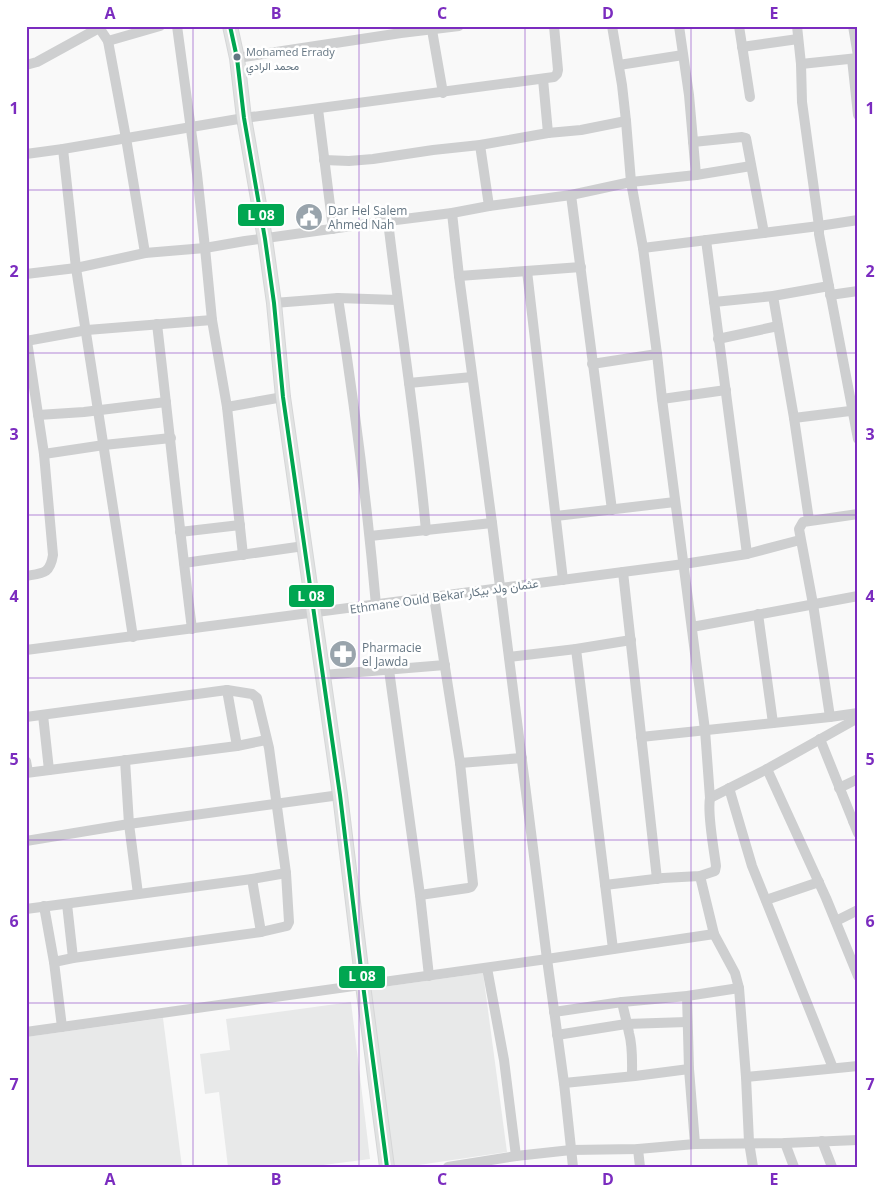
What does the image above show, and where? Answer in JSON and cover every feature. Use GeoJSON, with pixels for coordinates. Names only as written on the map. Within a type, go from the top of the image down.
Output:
{"type":"FeatureCollection","features":[{"type":"Feature","properties":{"kind":"street"},"geometry":{"type":"LineString","coordinates":[[108,41],[160,26]]}},
{"type":"Feature","properties":{"kind":"street"},"geometry":{"type":"LineString","coordinates":[[176,26],[197,174],[212,320],[227,407],[243,555]]}},
{"type":"Feature","properties":{"kind":"street"},"geometry":{"type":"LineString","coordinates":[[230,26],[237,58],[244,118],[274,303],[283,397],[340,795],[387,1167]]}},
{"type":"Feature","properties":{"kind":"street"},"geometry":{"type":"LineString","coordinates":[[237,58],[400,30],[432,30],[458,26]]}},
{"type":"Feature","properties":{"kind":"street"},"geometry":{"type":"LineString","coordinates":[[26,154],[244,118],[554,77],[557,74],[554,26]]}},
{"type":"Feature","properties":{"kind":"street"},"geometry":{"type":"LineString","coordinates":[[605,885],[700,876],[716,870],[709,804],[705,730],[657,354],[631,182],[619,65],[612,26]]}},
{"type":"Feature","properties":{"kind":"street"},"geometry":{"type":"LineString","coordinates":[[679,26],[689,95],[696,175]]}},
{"type":"Feature","properties":{"kind":"street"},"geometry":{"type":"LineString","coordinates":[[738,26],[750,97]]}},
{"type":"Feature","properties":{"kind":"street"},"geometry":{"type":"LineString","coordinates":[[797,26],[802,102],[819,234],[829,291],[855,410],[858,439]]}},
{"type":"Feature","properties":{"kind":"street"},"geometry":{"type":"LineString","coordinates":[[853,26],[858,115]]}},
{"type":"Feature","properties":{"kind":"street"},"geometry":{"type":"LineString","coordinates":[[26,65],[37,62],[98,27],[108,41],[126,138],[144,253]]}},
{"type":"Feature","properties":{"kind":"street"},"geometry":{"type":"LineString","coordinates":[[432,30],[443,93]]}},
{"type":"Feature","properties":{"kind":"street"},"geometry":{"type":"LineString","coordinates":[[742,48],[798,39]]}},
{"type":"Feature","properties":{"kind":"street"},"geometry":{"type":"LineString","coordinates":[[619,65],[683,55]]}},
{"type":"Feature","properties":{"kind":"street"},"geometry":{"type":"LineString","coordinates":[[801,64],[856,58]]}},
{"type":"Feature","properties":{"kind":"street"},"geometry":{"type":"LineString","coordinates":[[543,79],[548,133]]}},
{"type":"Feature","properties":{"kind":"street"},"geometry":{"type":"LineString","coordinates":[[318,109],[333,229]]}},
{"type":"Feature","properties":{"kind":"street"},"geometry":{"type":"LineString","coordinates":[[324,160],[357,161],[480,145],[548,133],[581,130],[626,121]]}},
{"type":"Feature","properties":{"kind":"street"},"geometry":{"type":"LineString","coordinates":[[693,142],[742,136],[746,140],[764,233]]}},
{"type":"Feature","properties":{"kind":"street"},"geometry":{"type":"LineString","coordinates":[[480,145],[489,206]]}},
{"type":"Feature","properties":{"kind":"street"},"geometry":{"type":"LineString","coordinates":[[63,149],[76,268],[133,637]]}},
{"type":"Feature","properties":{"kind":"street"},"geometry":{"type":"LineString","coordinates":[[26,274],[76,268],[144,253],[206,248],[452,213],[571,195],[631,182],[696,175],[751,166]]}},
{"type":"Feature","properties":{"kind":"street"},"geometry":{"type":"LineString","coordinates":[[571,195],[612,510]]}},
{"type":"Feature","properties":{"kind":"street"},"geometry":{"type":"LineString","coordinates":[[452,213],[564,1083],[573,1167]]}},
{"type":"Feature","properties":{"kind":"street"},"geometry":{"type":"LineString","coordinates":[[642,248],[858,220]]}},
{"type":"Feature","properties":{"kind":"street"},"geometry":{"type":"LineString","coordinates":[[388,221],[422,478],[426,530]]}},
{"type":"Feature","properties":{"kind":"street"},"geometry":{"type":"LineString","coordinates":[[706,240],[748,554]]}},
{"type":"Feature","properties":{"kind":"street"},"geometry":{"type":"LineString","coordinates":[[459,276],[581,267]]}},
{"type":"Feature","properties":{"kind":"street"},"geometry":{"type":"LineString","coordinates":[[527,271],[563,580]]}},
{"type":"Feature","properties":{"kind":"street"},"geometry":{"type":"LineString","coordinates":[[714,302],[829,291],[858,291]]}},
{"type":"Feature","properties":{"kind":"street"},"geometry":{"type":"LineString","coordinates":[[773,296],[809,520]]}},
{"type":"Feature","properties":{"kind":"street"},"geometry":{"type":"LineString","coordinates":[[274,303],[338,298],[397,300]]}},
{"type":"Feature","properties":{"kind":"street"},"geometry":{"type":"LineString","coordinates":[[338,298],[370,536],[376,604]]}},
{"type":"Feature","properties":{"kind":"street"},"geometry":{"type":"LineString","coordinates":[[26,576],[48,570],[53,555],[44,454],[27,341],[86,330],[212,320]]}},
{"type":"Feature","properties":{"kind":"street"},"geometry":{"type":"LineString","coordinates":[[157,324],[192,629]]}},
{"type":"Feature","properties":{"kind":"street"},"geometry":{"type":"LineString","coordinates":[[718,339],[778,326]]}},
{"type":"Feature","properties":{"kind":"street"},"geometry":{"type":"LineString","coordinates":[[592,364],[657,354]]}},
{"type":"Feature","properties":{"kind":"street"},"geometry":{"type":"LineString","coordinates":[[409,383],[472,378]]}},
{"type":"Feature","properties":{"kind":"street"},"geometry":{"type":"LineString","coordinates":[[662,399],[726,390]]}},
{"type":"Feature","properties":{"kind":"street"},"geometry":{"type":"LineString","coordinates":[[227,407],[283,397]]}},
{"type":"Feature","properties":{"kind":"street"},"geometry":{"type":"LineString","coordinates":[[38,415],[84,412],[166,402]]}},
{"type":"Feature","properties":{"kind":"street"},"geometry":{"type":"LineString","coordinates":[[794,418],[855,410]]}},
{"type":"Feature","properties":{"kind":"street"},"geometry":{"type":"LineString","coordinates":[[44,454],[104,444],[171,438]]}},
{"type":"Feature","properties":{"kind":"street"},"geometry":{"type":"LineString","coordinates":[[556,516],[676,502]]}},
{"type":"Feature","properties":{"kind":"street"},"geometry":{"type":"LineString","coordinates":[[830,717],[813,604],[799,530],[803,522],[809,520],[858,514]]}},
{"type":"Feature","properties":{"kind":"street"},"geometry":{"type":"LineString","coordinates":[[370,536],[492,523]]}},
{"type":"Feature","properties":{"kind":"street"},"geometry":{"type":"LineString","coordinates":[[180,532],[240,525]]}},
{"type":"Feature","properties":{"kind":"street","name":"Ethmane Ould Bekar عثمان ولد بيكار"},"geometry":{"type":"LineString","coordinates":[[26,650],[684,564],[748,554],[800,540]]}},
{"type":"Feature","properties":{"kind":"street"},"geometry":{"type":"LineString","coordinates":[[184,563],[304,546]]}},
{"type":"Feature","properties":{"kind":"street"},"geometry":{"type":"LineString","coordinates":[[623,572],[657,879]]}},
{"type":"Feature","properties":{"kind":"street"},"geometry":{"type":"LineString","coordinates":[[692,627],[858,596]]}},
{"type":"Feature","properties":{"kind":"street"},"geometry":{"type":"LineString","coordinates":[[420,895],[468,888],[472,887],[473,884],[460,763],[434,597]]}},
{"type":"Feature","properties":{"kind":"street"},"geometry":{"type":"LineString","coordinates":[[758,614],[773,723]]}},
{"type":"Feature","properties":{"kind":"street"},"geometry":{"type":"LineString","coordinates":[[509,657],[631,640]]}},
{"type":"Feature","properties":{"kind":"street"},"geometry":{"type":"LineString","coordinates":[[576,649],[613,949]]}},
{"type":"Feature","properties":{"kind":"street"},"geometry":{"type":"LineString","coordinates":[[323,675],[445,665]]}},
{"type":"Feature","properties":{"kind":"street"},"geometry":{"type":"LineString","coordinates":[[389,670],[420,895],[429,976]]}},
{"type":"Feature","properties":{"kind":"street"},"geometry":{"type":"LineString","coordinates":[[227,690],[237,746]]}},
{"type":"Feature","properties":{"kind":"street"},"geometry":{"type":"LineString","coordinates":[[26,717],[227,690],[252,694],[257,698],[266,740],[270,748],[286,873],[289,924],[285,926],[261,932],[54,962]]}},
{"type":"Feature","properties":{"kind":"street"},"geometry":{"type":"LineString","coordinates":[[641,737],[858,713]]}},
{"type":"Feature","properties":{"kind":"street"},"geometry":{"type":"LineString","coordinates":[[43,715],[49,770]]}},
{"type":"Feature","properties":{"kind":"street"},"geometry":{"type":"LineString","coordinates":[[710,798],[767,769],[858,718]]}},
{"type":"Feature","properties":{"kind":"street"},"geometry":{"type":"LineString","coordinates":[[820,739],[839,788],[855,820],[858,833]]}},
{"type":"Feature","properties":{"kind":"street"},"geometry":{"type":"LineString","coordinates":[[26,761],[27,772],[237,746],[266,740]]}},
{"type":"Feature","properties":{"kind":"street"},"geometry":{"type":"LineString","coordinates":[[460,763],[522,758]]}},
{"type":"Feature","properties":{"kind":"street"},"geometry":{"type":"LineString","coordinates":[[125,760],[129,824],[138,894]]}},
{"type":"Feature","properties":{"kind":"street"},"geometry":{"type":"LineString","coordinates":[[767,769],[819,882],[858,976]]}},
{"type":"Feature","properties":{"kind":"street"},"geometry":{"type":"LineString","coordinates":[[839,788],[858,780]]}},
{"type":"Feature","properties":{"kind":"street"},"geometry":{"type":"LineString","coordinates":[[728,788],[752,866],[833,1068]]}},
{"type":"Feature","properties":{"kind":"street"},"geometry":{"type":"LineString","coordinates":[[26,841],[129,824],[340,795]]}},
{"type":"Feature","properties":{"kind":"street"},"geometry":{"type":"LineString","coordinates":[[26,909],[286,873]]}},
{"type":"Feature","properties":{"kind":"street"},"geometry":{"type":"LineString","coordinates":[[700,876],[714,934],[735,973],[739,988],[749,1142],[753,1167]]}},
{"type":"Feature","properties":{"kind":"street"},"geometry":{"type":"LineString","coordinates":[[252,879],[261,932]]}},
{"type":"Feature","properties":{"kind":"street"},"geometry":{"type":"LineString","coordinates":[[766,900],[819,882]]}},
{"type":"Feature","properties":{"kind":"street"},"geometry":{"type":"LineString","coordinates":[[67,904],[73,958]]}},
{"type":"Feature","properties":{"kind":"street"},"geometry":{"type":"LineString","coordinates":[[44,906],[54,962],[62,1027]]}},
{"type":"Feature","properties":{"kind":"street"},"geometry":{"type":"LineString","coordinates":[[836,921],[858,910]]}},
{"type":"Feature","properties":{"kind":"street"},"geometry":{"type":"LineString","coordinates":[[26,1032],[487,968],[714,934]]}},
{"type":"Feature","properties":{"kind":"street"},"geometry":{"type":"LineString","coordinates":[[487,968],[504,1060],[516,1156]]}},
{"type":"Feature","properties":{"kind":"street"},"geometry":{"type":"LineString","coordinates":[[554,1012],[739,988]]}},
{"type":"Feature","properties":{"kind":"street"},"geometry":{"type":"LineString","coordinates":[[687,996],[689,1068],[695,1144]]}},
{"type":"Feature","properties":{"kind":"street"},"geometry":{"type":"LineString","coordinates":[[622,1002],[629,1031],[632,1076]]}},
{"type":"Feature","properties":{"kind":"street"},"geometry":{"type":"LineString","coordinates":[[557,1035],[626,1024],[687,1022]]}},
{"type":"Feature","properties":{"kind":"street"},"geometry":{"type":"LineString","coordinates":[[746,1077],[858,1066]]}},
{"type":"Feature","properties":{"kind":"street"},"geometry":{"type":"LineString","coordinates":[[564,1083],[689,1068]]}},
{"type":"Feature","properties":{"kind":"street"},"geometry":{"type":"LineString","coordinates":[[454,1166],[516,1156],[571,1150],[638,1149],[749,1142],[858,1140]]}},
{"type":"Feature","properties":{"kind":"street"},"geometry":{"type":"LineString","coordinates":[[822,1141],[832,1167]]}},
{"type":"Feature","properties":{"kind":"street"},"geometry":{"type":"LineString","coordinates":[[785,1142],[794,1167]]}},
{"type":"Feature","properties":{"kind":"street"},"geometry":{"type":"LineString","coordinates":[[638,1149],[640,1167]]}},
{"type":"Feature","properties":{"kind":"shaded area"},"geometry":{"type":"Polygon","coordinates":[[[483,973],[507,1152],[405,1167],[392,1167],[368,989],[483,973]]]}},
{"type":"Feature","properties":{"kind":"shaded area"},"geometry":{"type":"Polygon","coordinates":[[[351,1002],[370,1159],[308,1167],[228,1167],[219,1092],[205,1094],[200,1054],[230,1050],[226,1019],[351,1002]]]}},
{"type":"Feature","properties":{"kind":"shaded area"},"geometry":{"type":"Polygon","coordinates":[[[163,1018],[182,1167],[26,1167],[26,1037],[163,1018]]]}},
{"type":"Feature","properties":{"kind":"transit line"},"geometry":{"type":"LineString","coordinates":[[230,26],[237,58],[244,118],[274,303],[283,397],[340,795],[387,1167]]}},
{"type":"Feature","properties":{"kind":"place","name":"Mohamed Errady محمد الرادي"},"geometry":{"type":"Point","coordinates":[237,57]}},
{"type":"Feature","properties":{"kind":"place","name":"Dar Hel Salem Ahmed Nah"},"geometry":{"type":"Point","coordinates":[309,217]}},
{"type":"Feature","properties":{"kind":"place","name":"Pharmacie el Jawda"},"geometry":{"type":"Point","coordinates":[343,654]}}]}
